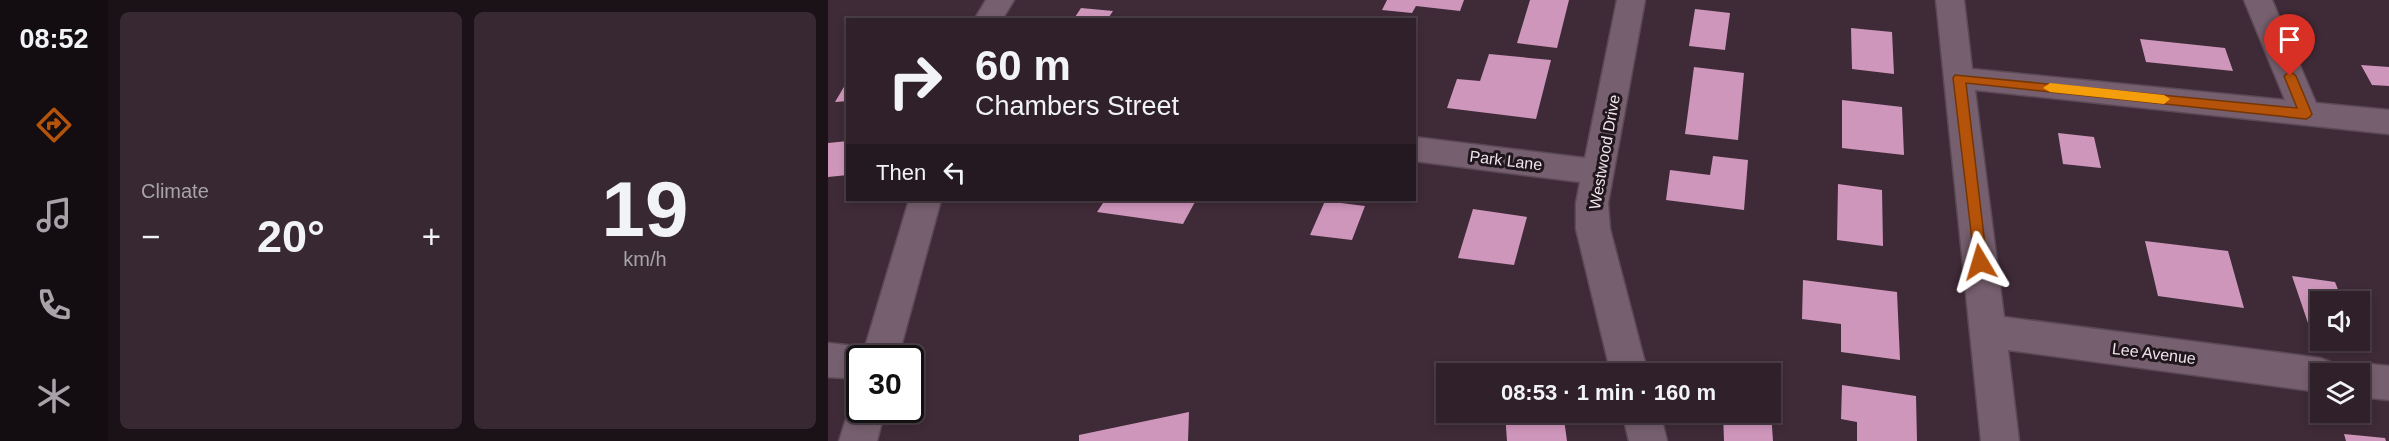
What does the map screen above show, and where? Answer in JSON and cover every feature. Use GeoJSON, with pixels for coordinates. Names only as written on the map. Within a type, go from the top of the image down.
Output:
{"type":"FeatureCollection","features":[{"type":"Feature","properties":{"kind":"street"},"geometry":{"type":"LineString","coordinates":[[989,18],[1000,0]]}},
{"type":"Feature","properties":{"kind":"street","name":"Westwood Drive"},"geometry":{"type":"LineString","coordinates":[[1627,363],[1593,229],[1592,203],[1631,0]]}},
{"type":"Feature","properties":{"kind":"street"},"geometry":{"type":"LineString","coordinates":[[1950,0],[2000,441]]}},
{"type":"Feature","properties":{"kind":"street"},"geometry":{"type":"LineString","coordinates":[[2258,0],[2306,114]]}},
{"type":"Feature","properties":{"kind":"street"},"geometry":{"type":"LineString","coordinates":[[1959,78],[2389,122]]}},
{"type":"Feature","properties":{"kind":"street","name":"Park Lane"},"geometry":{"type":"LineString","coordinates":[[1416,149],[1598,172]]}},
{"type":"Feature","properties":{"kind":"street"},"geometry":{"type":"LineString","coordinates":[[884,345],[925,201]]}},
{"type":"Feature","properties":{"kind":"street","name":"Lee Avenue"},"geometry":{"type":"LineString","coordinates":[[1988,331],[2310,374]]}},
{"type":"Feature","properties":{"kind":"street"},"geometry":{"type":"LineString","coordinates":[[828,360],[846,361]]}},
{"type":"Feature","properties":{"kind":"street"},"geometry":{"type":"LineString","coordinates":[[2370,381],[2389,383]]}},
{"type":"Feature","properties":{"kind":"street"},"geometry":{"type":"LineString","coordinates":[[858,441],[863,423]]}},
{"type":"Feature","properties":{"kind":"street"},"geometry":{"type":"LineString","coordinates":[[1644,423],[1648,441]]}},
{"type":"Feature","properties":{"kind":"building"},"geometry":{"type":"Polygon","coordinates":[[[1387,0],[1464,0],[1460,11],[1416,6],[1412,13],[1382,10],[1387,0]]]}},
{"type":"Feature","properties":{"kind":"building"},"geometry":{"type":"Polygon","coordinates":[[[1530,0],[1569,0],[1557,48],[1517,43],[1530,0]]]}},
{"type":"Feature","properties":{"kind":"building"},"geometry":{"type":"Polygon","coordinates":[[[1081,8],[1113,11],[1108,18],[1074,18],[1081,8]]]}},
{"type":"Feature","properties":{"kind":"building"},"geometry":{"type":"Polygon","coordinates":[[[1695,9],[1730,13],[1725,50],[1689,46],[1695,9]]]}},
{"type":"Feature","properties":{"kind":"building"},"geometry":{"type":"Polygon","coordinates":[[[1851,28],[1892,32],[1894,74],[1852,69],[1851,28]]]}},
{"type":"Feature","properties":{"kind":"building"},"geometry":{"type":"Polygon","coordinates":[[[2140,39],[2225,48],[2233,71],[2146,62],[2140,39]]]}},
{"type":"Feature","properties":{"kind":"building"},"geometry":{"type":"Polygon","coordinates":[[[1489,54],[1551,60],[1536,119],[1447,108],[1457,79],[1480,81],[1489,54]]]}},
{"type":"Feature","properties":{"kind":"building"},"geometry":{"type":"Polygon","coordinates":[[[2361,65],[2389,67],[2389,86],[2372,85],[2361,65]]]}},
{"type":"Feature","properties":{"kind":"building"},"geometry":{"type":"Polygon","coordinates":[[[1694,67],[1744,73],[1738,140],[1685,134],[1694,67]]]}},
{"type":"Feature","properties":{"kind":"building"},"geometry":{"type":"Polygon","coordinates":[[[846,83],[846,101],[835,102],[846,83]]]}},
{"type":"Feature","properties":{"kind":"building"},"geometry":{"type":"Polygon","coordinates":[[[1842,100],[1902,107],[1904,155],[1842,148],[1842,100]]]}},
{"type":"Feature","properties":{"kind":"building"},"geometry":{"type":"Polygon","coordinates":[[[2058,133],[2094,137],[2101,168],[2063,164],[2058,133]]]}},
{"type":"Feature","properties":{"kind":"building"},"geometry":{"type":"Polygon","coordinates":[[[846,141],[846,175],[828,177],[828,143],[846,141]]]}},
{"type":"Feature","properties":{"kind":"building"},"geometry":{"type":"Polygon","coordinates":[[[1713,156],[1748,160],[1744,210],[1666,200],[1670,170],[1710,175],[1713,156]]]}},
{"type":"Feature","properties":{"kind":"building"},"geometry":{"type":"Polygon","coordinates":[[[1838,184],[1882,190],[1883,246],[1837,240],[1838,184]]]}},
{"type":"Feature","properties":{"kind":"building"},"geometry":{"type":"Polygon","coordinates":[[[1104,201],[1195,201],[1183,224],[1097,212],[1104,201]]]}},
{"type":"Feature","properties":{"kind":"building"},"geometry":{"type":"Polygon","coordinates":[[[1325,201],[1365,206],[1352,240],[1310,235],[1325,201]]]}},
{"type":"Feature","properties":{"kind":"building"},"geometry":{"type":"Polygon","coordinates":[[[1473,209],[1527,217],[1514,265],[1458,258],[1473,209]]]}},
{"type":"Feature","properties":{"kind":"building"},"geometry":{"type":"Polygon","coordinates":[[[2145,241],[2228,251],[2244,308],[2158,296],[2145,241]]]}},
{"type":"Feature","properties":{"kind":"building"},"geometry":{"type":"Polygon","coordinates":[[[2292,276],[2335,282],[2339,291],[2310,291],[2309,326],[2292,276]]]}},
{"type":"Feature","properties":{"kind":"building"},"geometry":{"type":"Polygon","coordinates":[[[1803,280],[1897,292],[1900,360],[1841,352],[1841,324],[1802,319],[1803,280]]]}},
{"type":"Feature","properties":{"kind":"building"},"geometry":{"type":"Polygon","coordinates":[[[1707,362],[1766,363],[1707,363],[1707,362]]]}},
{"type":"Feature","properties":{"kind":"building"},"geometry":{"type":"Polygon","coordinates":[[[1842,385],[1916,396],[1917,441],[1857,441],[1857,422],[1841,419],[1842,385]]]}},
{"type":"Feature","properties":{"kind":"building"},"geometry":{"type":"Polygon","coordinates":[[[1189,412],[1188,441],[1079,441],[1079,435],[1189,412]]]}},
{"type":"Feature","properties":{"kind":"building"},"geometry":{"type":"Polygon","coordinates":[[[1506,423],[1565,423],[1567,441],[1507,441],[1506,423]]]}},
{"type":"Feature","properties":{"kind":"building"},"geometry":{"type":"Polygon","coordinates":[[[1723,423],[1772,423],[1773,441],[1724,441],[1723,423]]]}},
{"type":"Feature","properties":{"kind":"building"},"geometry":{"type":"Polygon","coordinates":[[[2344,434],[2385,438],[2386,441],[2346,441],[2344,434]]]}},
{"type":"Feature","properties":{"kind":"slow traffic"},"geometry":{"type":"LineString","coordinates":[[2050,88],[2164,99]]}},
{"type":"Feature","properties":{"kind":"route"},"geometry":{"type":"LineString","coordinates":[[1980,262],[1959,78],[2306,114],[2290,76]]}}]}
